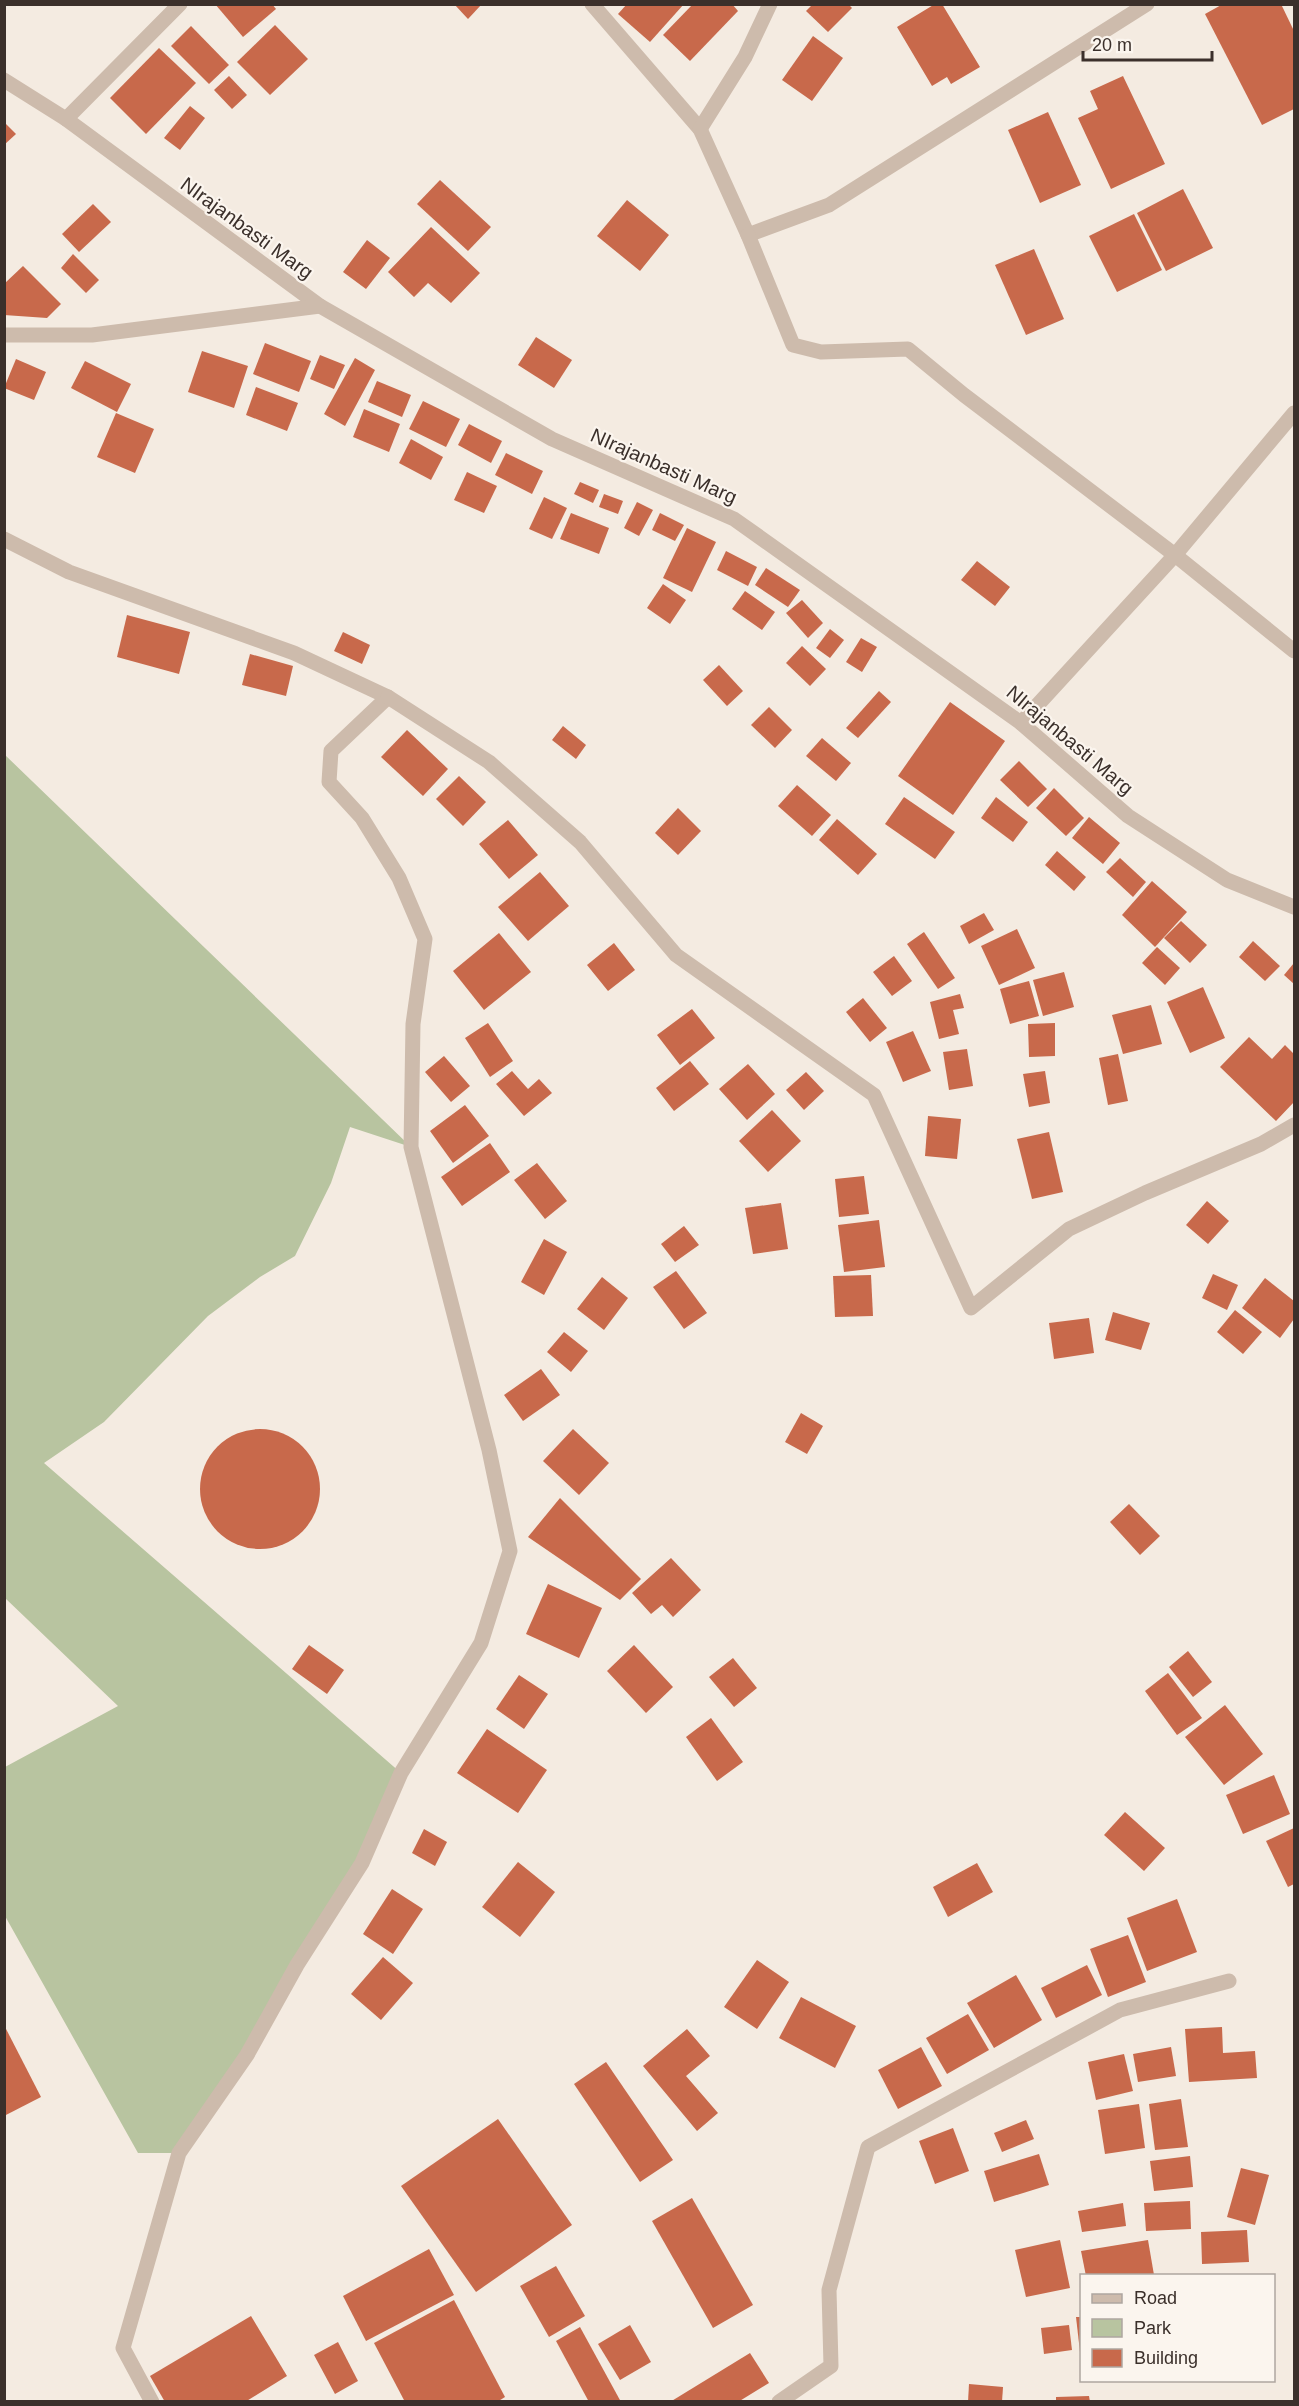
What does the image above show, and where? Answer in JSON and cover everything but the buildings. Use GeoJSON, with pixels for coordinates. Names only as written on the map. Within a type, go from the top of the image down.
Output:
{"type":"FeatureCollection","features":[{"type":"Feature","properties":{"kind":"street"},"geometry":{"type":"LineString","coordinates":[[66,119],[180,4]]}},
{"type":"Feature","properties":{"kind":"street"},"geometry":{"type":"LineString","coordinates":[[592,4],[700,129],[748,235],[793,345],[821,352],[908,349],[964,395],[1175,555],[1294,651]]}},
{"type":"Feature","properties":{"kind":"street"},"geometry":{"type":"LineString","coordinates":[[700,129],[745,57],[770,4]]}},
{"type":"Feature","properties":{"kind":"street"},"geometry":{"type":"LineString","coordinates":[[748,235],[829,205],[1147,4]]}},
{"type":"Feature","properties":{"kind":"street","name":"NIrajanbasti Marg"},"geometry":{"type":"LineString","coordinates":[[4,80],[66,119],[320,306],[552,439],[734,519],[1021,723],[1128,816],[1227,880],[1294,907]]}},
{"type":"Feature","properties":{"kind":"street"},"geometry":{"type":"LineString","coordinates":[[4,335],[92,335],[320,306]]}},
{"type":"Feature","properties":{"kind":"street"},"geometry":{"type":"LineString","coordinates":[[1021,723],[1175,555],[1294,413]]}},
{"type":"Feature","properties":{"kind":"street"},"geometry":{"type":"LineString","coordinates":[[4,539],[69,572],[294,652],[388,697],[489,762],[580,842],[676,955],[874,1095],[971,1308],[1070,1229],[1145,1193],[1261,1144],[1294,1125]]}},
{"type":"Feature","properties":{"kind":"street"},"geometry":{"type":"LineString","coordinates":[[152,2402],[123,2348],[178,2153],[247,2055],[297,1965],[362,1863],[401,1773],[481,1643],[510,1551],[489,1450],[411,1147],[413,1024],[425,939],[399,878],[362,818],[329,782],[331,751],[388,697]]}},
{"type":"Feature","properties":{"kind":"street"},"geometry":{"type":"LineString","coordinates":[[779,2402],[831,2366],[829,2290],[868,2147],[972,2093],[1120,2010],[1229,1981]]}},
{"type":"Feature","properties":{"kind":"green space"},"geometry":{"type":"Polygon","coordinates":[[[4,754],[411,1147],[350,1127],[331,1183],[295,1256],[260,1277],[208,1316],[104,1422],[44,1463],[401,1773],[362,1863],[179,2153],[138,2153],[5,1916],[5,1767],[118,1706],[5,1598],[4,754]]]}}]}
